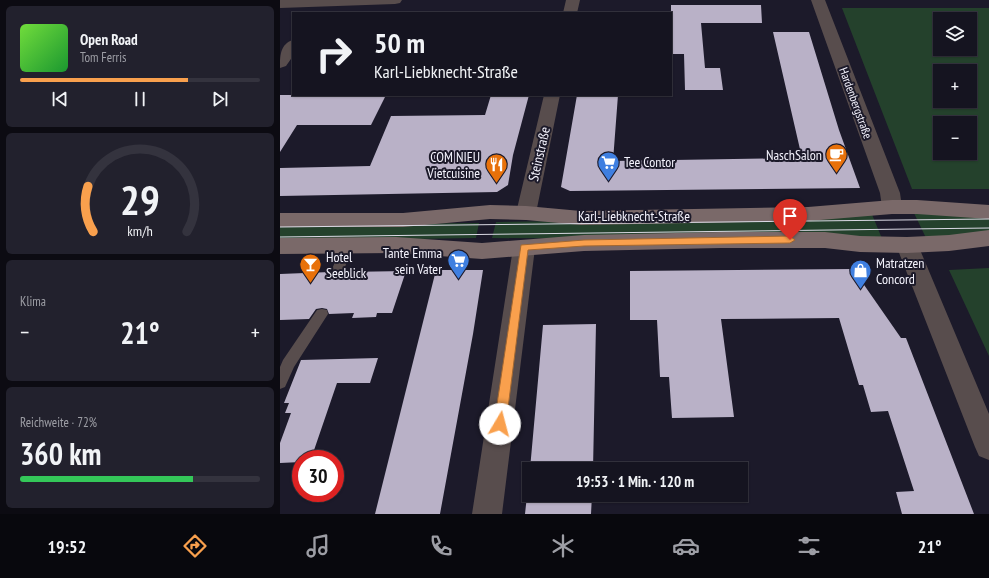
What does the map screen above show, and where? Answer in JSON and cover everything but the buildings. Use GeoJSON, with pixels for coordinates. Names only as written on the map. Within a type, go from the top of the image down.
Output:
{"type":"FeatureCollection","features":[{"type":"Feature","properties":{"kind":"main road","name":"Karl-Liebknecht-Straße"},"geometry":{"type":"LineString","coordinates":[[280,220],[403,220],[464,214],[526,213],[581,218],[808,214],[892,207],[989,212]]}},
{"type":"Feature","properties":{"kind":"main road","name":"Karl-Liebknecht-Straße"},"geometry":{"type":"LineString","coordinates":[[280,246],[396,245],[482,251],[584,243],[825,240],[883,245],[907,245],[949,243],[989,238]]}},
{"type":"Feature","properties":{"kind":"street"},"geometry":{"type":"LineString","coordinates":[[280,4],[323,5],[395,0]]}},
{"type":"Feature","properties":{"kind":"street"},"geometry":{"type":"LineString","coordinates":[[570,12],[574,0]]}},
{"type":"Feature","properties":{"kind":"street","name":"Hardenbergstraße"},"geometry":{"type":"LineString","coordinates":[[818,0],[890,193],[892,207]]}},
{"type":"Feature","properties":{"kind":"street"},"geometry":{"type":"LineString","coordinates":[[280,63],[292,46]]}},
{"type":"Feature","properties":{"kind":"street","name":"Steinstraße"},"geometry":{"type":"LineString","coordinates":[[526,213],[552,96]]}},
{"type":"Feature","properties":{"kind":"street"},"geometry":{"type":"LineString","coordinates":[[907,245],[989,447]]}},
{"type":"Feature","properties":{"kind":"street"},"geometry":{"type":"LineString","coordinates":[[487,514],[524,248]]}},
{"type":"Feature","properties":{"kind":"lane"},"geometry":{"type":"LineString","coordinates":[[337,272],[347,246]]}},
{"type":"Feature","properties":{"kind":"lane"},"geometry":{"type":"LineString","coordinates":[[280,383],[288,364],[322,314]]}},
{"type":"Feature","properties":{"kind":"green space"},"geometry":{"type":"Polygon","coordinates":[[[842,8],[989,8],[989,189],[912,189],[842,8]]]}},
{"type":"Feature","properties":{"kind":"green space"},"geometry":{"type":"Polygon","coordinates":[[[913,211],[989,217],[989,233],[927,240],[913,211]]]}},
{"type":"Feature","properties":{"kind":"green space"},"geometry":{"type":"Polygon","coordinates":[[[871,212],[883,241],[492,238],[496,222],[809,218],[871,212]]]}},
{"type":"Feature","properties":{"kind":"green space"},"geometry":{"type":"Polygon","coordinates":[[[479,223],[476,238],[280,241],[280,225],[479,223]]]}},
{"type":"Feature","properties":{"kind":"green space"},"geometry":{"type":"Polygon","coordinates":[[[989,268],[989,356],[949,270],[989,268]]]}},
{"type":"Feature","properties":{"kind":"tram line"},"geometry":{"type":"LineString","coordinates":[[280,227],[989,219]]}},
{"type":"Feature","properties":{"kind":"tram line"},"geometry":{"type":"LineString","coordinates":[[280,237],[989,228]]}},
{"type":"Feature","properties":{"kind":"place","name":"NaschSalon"},"geometry":{"type":"Point","coordinates":[837,174]}},
{"type":"Feature","properties":{"kind":"place","name":"Tee Contor"},"geometry":{"type":"Point","coordinates":[608,182]}},
{"type":"Feature","properties":{"kind":"place","name":"COM NIEU Vietcuisine"},"geometry":{"type":"Point","coordinates":[496,184]}},
{"type":"Feature","properties":{"kind":"place","name":"Tante Emma sein Vater"},"geometry":{"type":"Point","coordinates":[458,280]}},
{"type":"Feature","properties":{"kind":"place","name":"Hotel Seeblick"},"geometry":{"type":"Point","coordinates":[311,284]}},
{"type":"Feature","properties":{"kind":"place","name":"Matratzen Concord"},"geometry":{"type":"Point","coordinates":[860,290]}},
{"type":"Feature","properties":{"kind":"route"},"geometry":{"type":"LineString","coordinates":[[500,424],[521,280],[524,248],[584,243],[790,240]]}}]}
